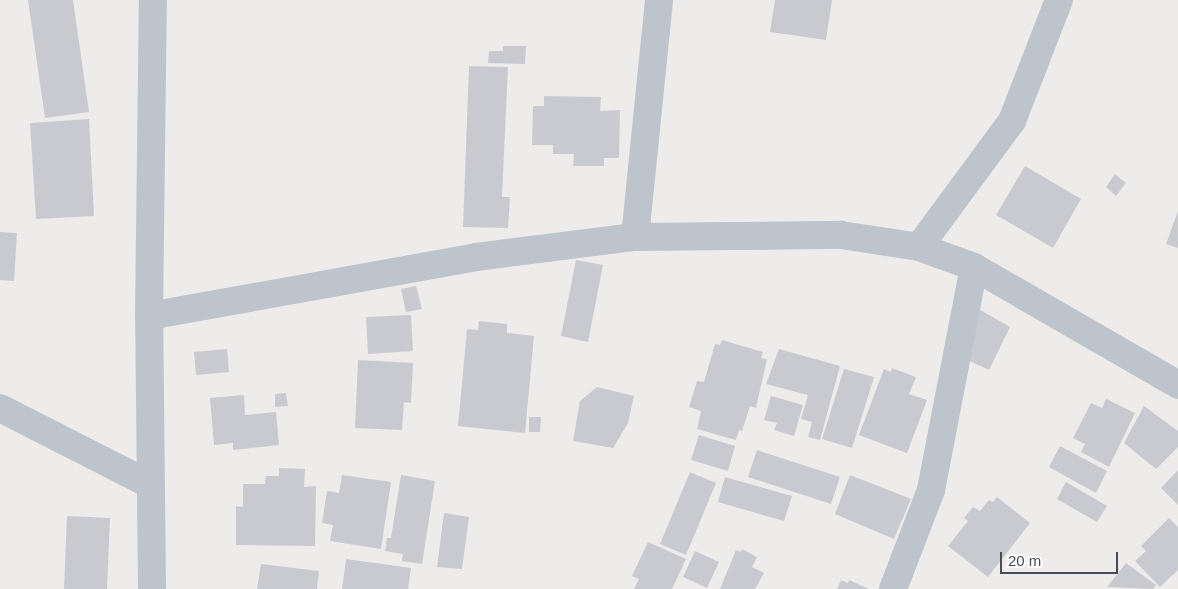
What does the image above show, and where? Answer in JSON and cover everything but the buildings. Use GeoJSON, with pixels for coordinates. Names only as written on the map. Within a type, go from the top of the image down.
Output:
{"type":"FeatureCollection","features":[{"type":"Feature","properties":{"kind":"street"},"geometry":{"type":"LineString","coordinates":[[152,589],[149,316],[153,0]]}},
{"type":"Feature","properties":{"kind":"street"},"geometry":{"type":"LineString","coordinates":[[635,237],[659,0]]}},
{"type":"Feature","properties":{"kind":"street"},"geometry":{"type":"LineString","coordinates":[[919,247],[1012,121],[1059,0]]}},
{"type":"Feature","properties":{"kind":"street"},"geometry":{"type":"LineString","coordinates":[[149,316],[476,257],[635,237],[841,235],[919,247],[974,267],[1178,384]]}},
{"type":"Feature","properties":{"kind":"street"},"geometry":{"type":"LineString","coordinates":[[893,589],[931,490],[974,267]]}},
{"type":"Feature","properties":{"kind":"street"},"geometry":{"type":"LineString","coordinates":[[0,408],[151,485]]}}]}
